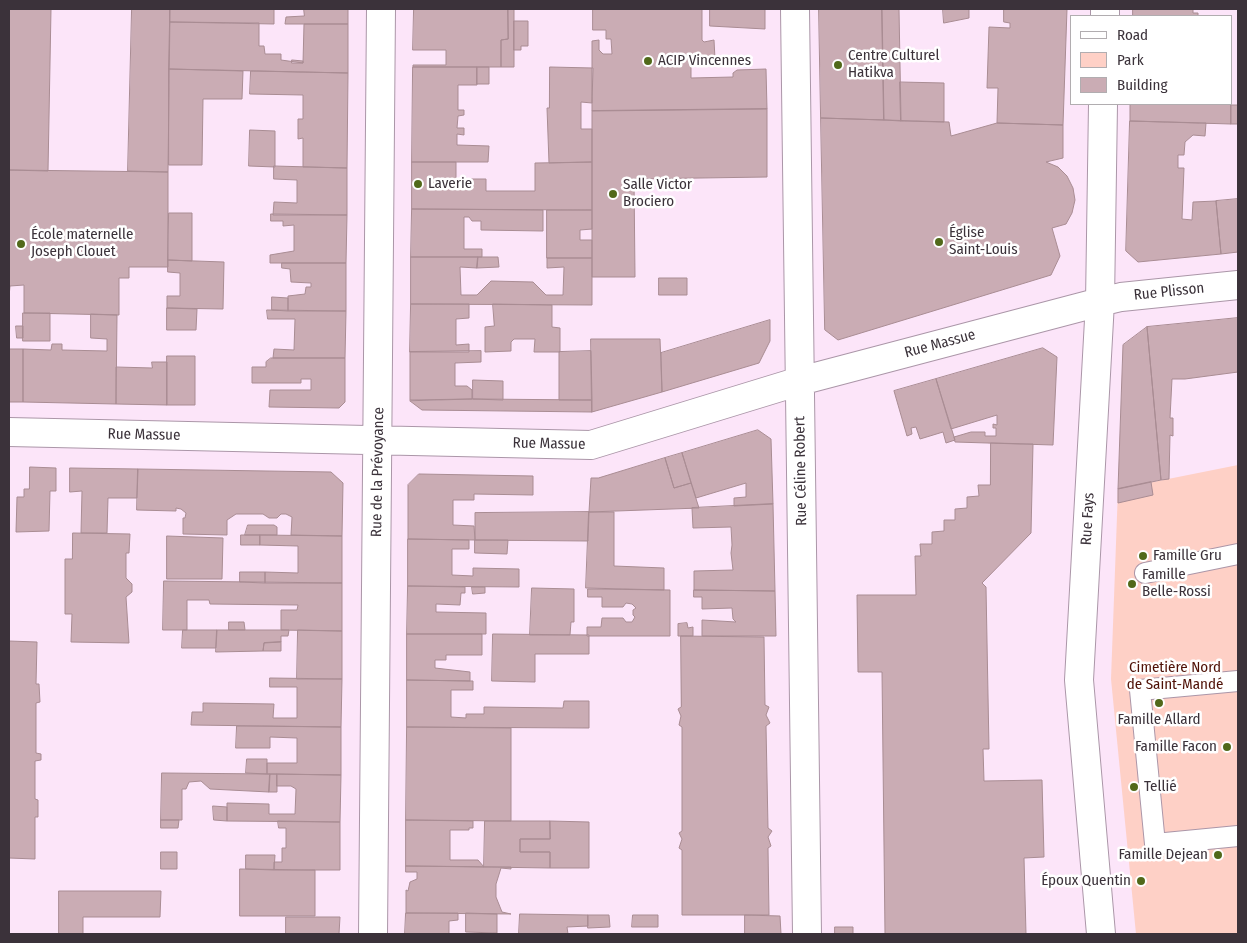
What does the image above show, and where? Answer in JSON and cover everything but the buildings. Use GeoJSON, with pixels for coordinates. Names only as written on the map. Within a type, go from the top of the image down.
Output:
{"type":"FeatureCollection","features":[{"type":"Feature","properties":{"kind":"street","name":"Rue de la Prévoyance"},"geometry":{"type":"LineString","coordinates":[[373,934],[381,9]]}},
{"type":"Feature","properties":{"kind":"street","name":"Rue Céline Robert"},"geometry":{"type":"LineString","coordinates":[[795,9],[807,934]]}},
{"type":"Feature","properties":{"kind":"street","name":"Rue Fays"},"geometry":{"type":"LineString","coordinates":[[1101,934],[1079,680],[1100,302],[1104,105]]}},
{"type":"Feature","properties":{"kind":"street","name":"Rue Plisson"},"geometry":{"type":"LineString","coordinates":[[1100,302],[1121,297],[1238,285]]}},
{"type":"Feature","properties":{"kind":"street","name":"Rue Massue"},"geometry":{"type":"LineString","coordinates":[[9,432],[591,445],[800,381],[1100,302]]}},
{"type":"Feature","properties":{"kind":"lane"},"geometry":{"type":"LineString","coordinates":[[1146,572],[1238,554]]}},
{"type":"Feature","properties":{"kind":"lane"},"geometry":{"type":"LineString","coordinates":[[1238,681],[1140,690],[1155,844],[1238,836]]}},
{"type":"Feature","properties":{"kind":"green space","name":"Cimetière Nord de Saint-Mandé"},"geometry":{"type":"Polygon","coordinates":[[[1238,465],[1238,934],[1136,934],[1111,679],[1118,489],[1238,465]]]}},
{"type":"Feature","properties":{"kind":"place","name":"ACIP Vincennes"},"geometry":{"type":"Point","coordinates":[648,61]}},
{"type":"Feature","properties":{"kind":"place","name":"Centre Culturel Hatikva"},"geometry":{"type":"Point","coordinates":[838,65]}},
{"type":"Feature","properties":{"kind":"place","name":"Laverie"},"geometry":{"type":"Point","coordinates":[418,184]}},
{"type":"Feature","properties":{"kind":"place","name":"Salle Victor Brociero"},"geometry":{"type":"Point","coordinates":[613,194]}},
{"type":"Feature","properties":{"kind":"place","name":"Église Saint-Louis"},"geometry":{"type":"Point","coordinates":[939,242]}},
{"type":"Feature","properties":{"kind":"place","name":"École maternelle Joseph Clouet"},"geometry":{"type":"Point","coordinates":[21,244]}},
{"type":"Feature","properties":{"kind":"place","name":"Famille Gru"},"geometry":{"type":"Point","coordinates":[1143,556]}},
{"type":"Feature","properties":{"kind":"place","name":"Famille Belle-Rossi"},"geometry":{"type":"Point","coordinates":[1132,584]}},
{"type":"Feature","properties":{"kind":"place","name":"Famille Allard"},"geometry":{"type":"Point","coordinates":[1159,703]}},
{"type":"Feature","properties":{"kind":"place","name":"Famille Facon"},"geometry":{"type":"Point","coordinates":[1227,747]}},
{"type":"Feature","properties":{"kind":"place","name":"Tellié"},"geometry":{"type":"Point","coordinates":[1134,787]}},
{"type":"Feature","properties":{"kind":"place","name":"Famille Dejean"},"geometry":{"type":"Point","coordinates":[1218,855]}},
{"type":"Feature","properties":{"kind":"place","name":"Époux Quentin"},"geometry":{"type":"Point","coordinates":[1141,881]}}]}
